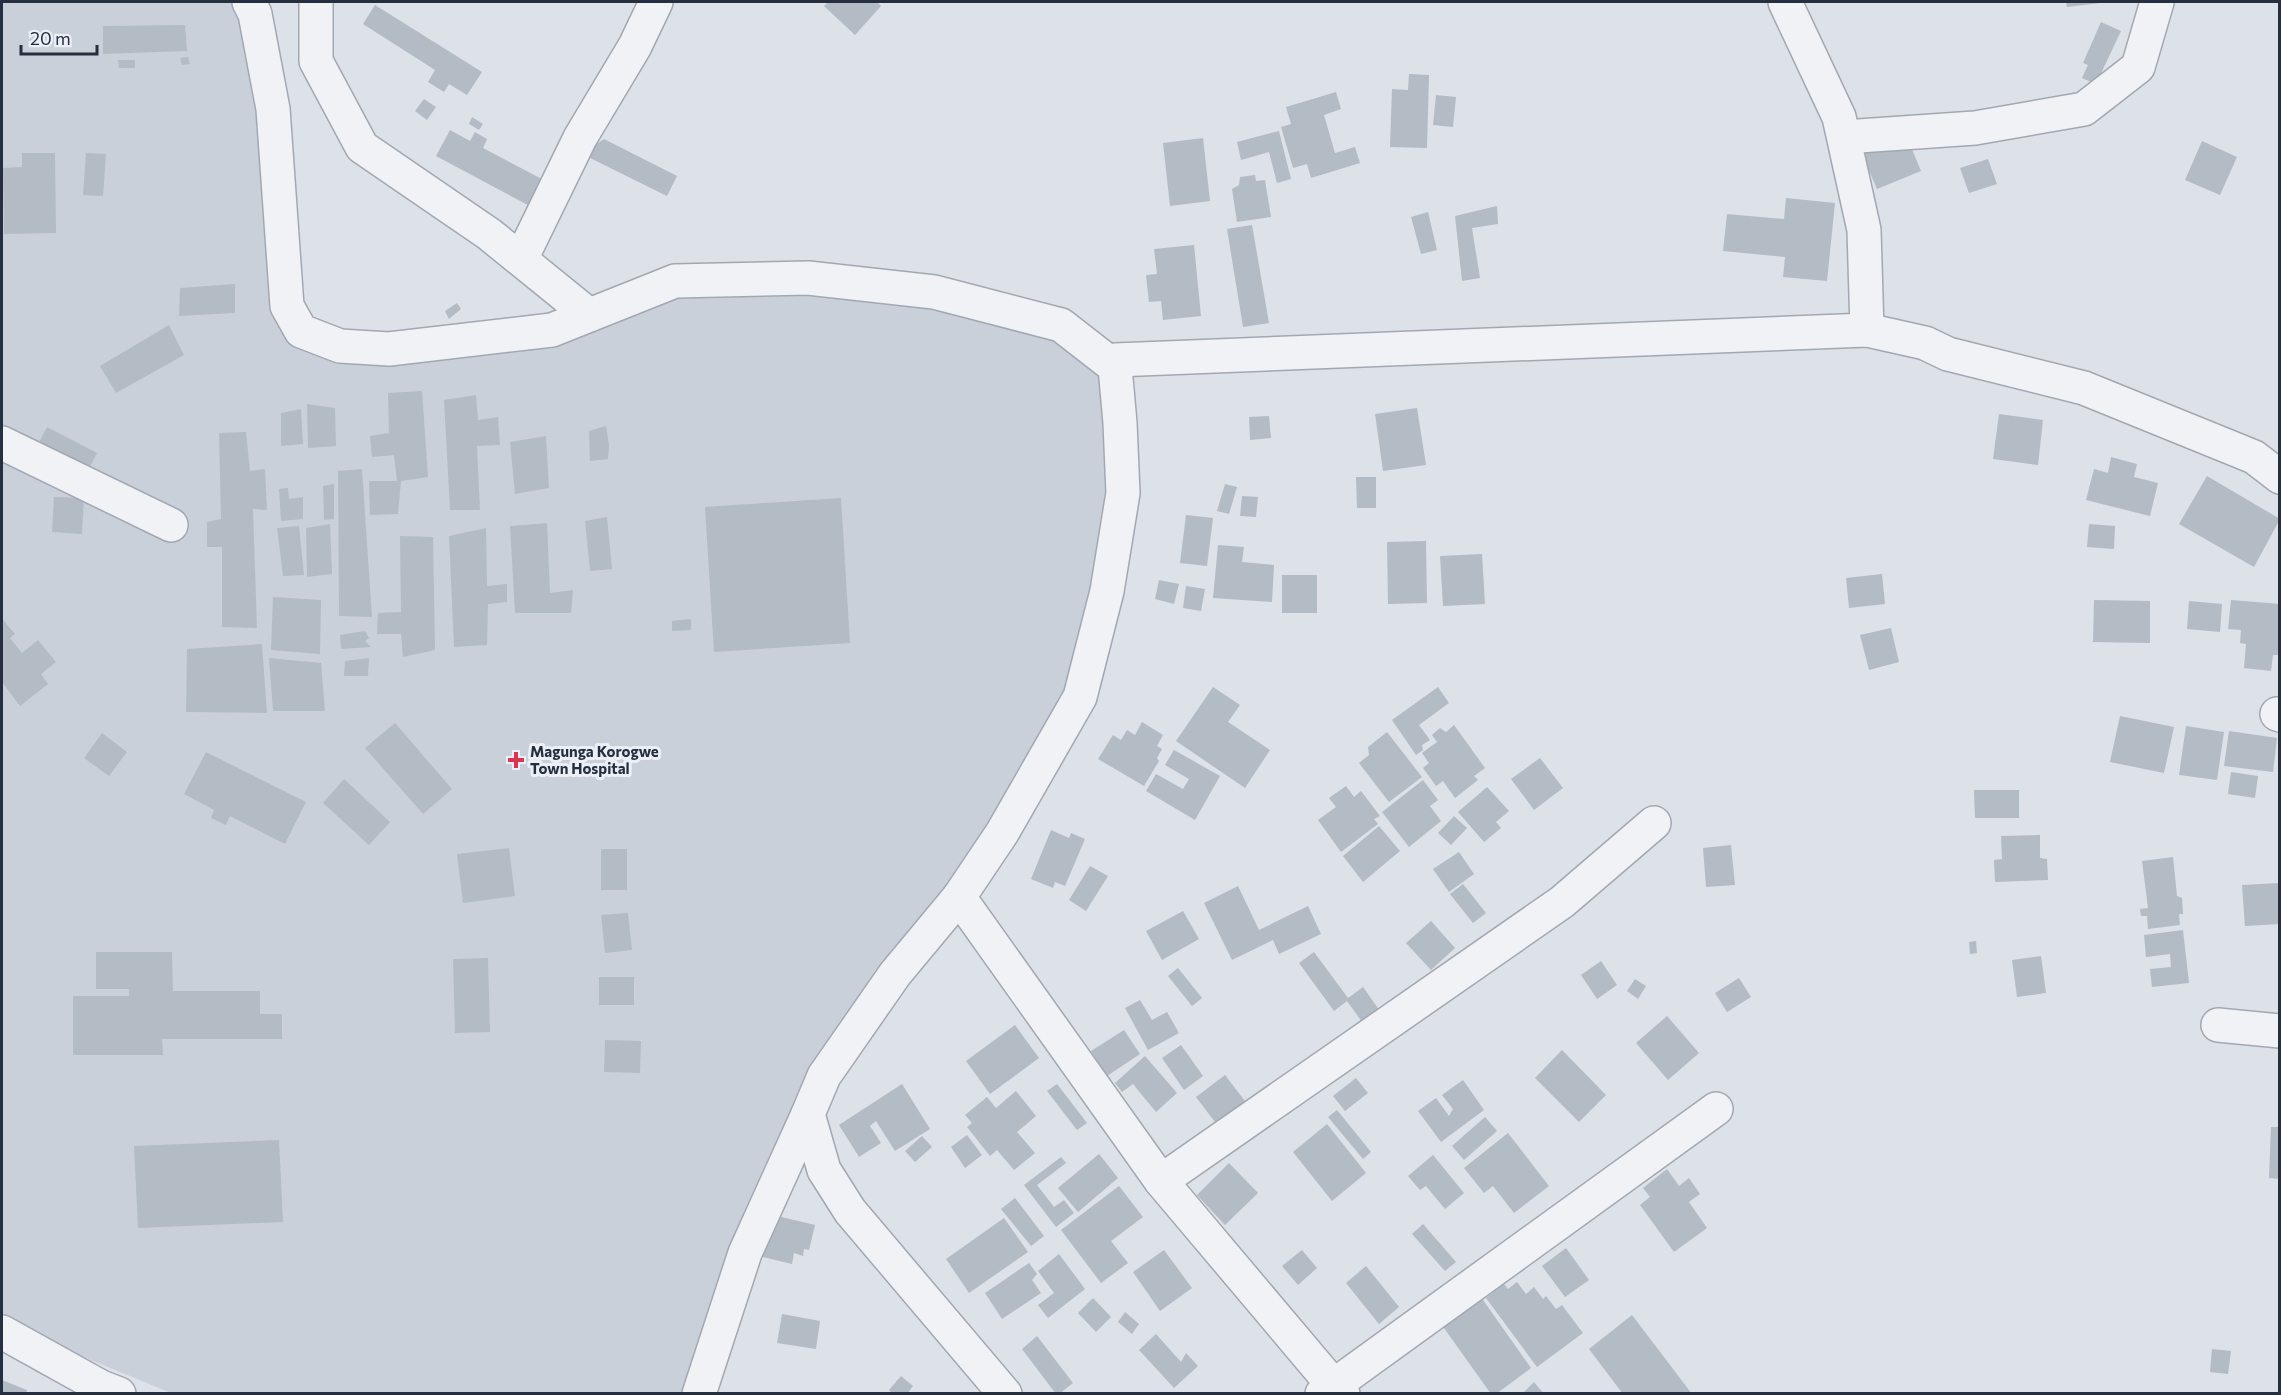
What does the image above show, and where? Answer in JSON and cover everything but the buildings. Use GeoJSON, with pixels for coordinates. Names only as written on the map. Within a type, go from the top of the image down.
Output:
{"type":"FeatureCollection","features":[{"type":"Feature","properties":{"kind":"street"},"geometry":{"type":"LineString","coordinates":[[249,2],[255,14],[273,109],[287,306],[301,331],[340,346],[389,349],[552,330],[675,282],[808,278],[934,292],[1061,325],[1115,367]]}},
{"type":"Feature","properties":{"kind":"street"},"geometry":{"type":"LineString","coordinates":[[316,2],[316,61],[362,147],[489,234],[590,315]]}},
{"type":"Feature","properties":{"kind":"street"},"geometry":{"type":"LineString","coordinates":[[520,259],[580,138],[634,46],[656,2]]}},
{"type":"Feature","properties":{"kind":"street"},"geometry":{"type":"LineString","coordinates":[[1785,2],[1839,117],[1864,231],[1867,330]]}},
{"type":"Feature","properties":{"kind":"street"},"geometry":{"type":"LineString","coordinates":[[1844,137],[1975,128],[2084,109],[2138,67],[2157,2]]}},
{"type":"Feature","properties":{"kind":"street"},"geometry":{"type":"LineString","coordinates":[[699,1394],[745,1253],[824,1076],[895,974],[959,897],[1002,833],[1080,697],[1107,591],[1123,493],[1115,360],[1867,330],[1925,343],[1948,354],[2084,388],[2254,457],[2280,477]]}},
{"type":"Feature","properties":{"kind":"street"},"geometry":{"type":"LineString","coordinates":[[2,442],[171,525]]}},
{"type":"Feature","properties":{"kind":"street"},"geometry":{"type":"LineString","coordinates":[[1161,1181],[1562,902],[1654,823]]}},
{"type":"Feature","properties":{"kind":"street"},"geometry":{"type":"LineString","coordinates":[[959,897],[1161,1181],[1333,1391],[1716,1109]]}},
{"type":"Feature","properties":{"kind":"street"},"geometry":{"type":"LineString","coordinates":[[2218,1024],[2280,1030]]}},
{"type":"Feature","properties":{"kind":"street"},"geometry":{"type":"LineString","coordinates":[[808,1114],[824,1170],[850,1210],[1005,1394]]}},
{"type":"Feature","properties":{"kind":"street"},"geometry":{"type":"LineString","coordinates":[[2,1332],[101,1387],[119,1394]]}},
{"type":"Feature","properties":{"kind":"shaded area","name":"Magunga Korogwe Town Hospital"},"geometry":{"type":"Polygon","coordinates":[[[2,2],[236,2],[261,110],[276,310],[338,357],[677,293],[807,290],[932,304],[1057,335],[1104,373],[1111,492],[1069,692],[993,827],[885,967],[685,1393],[171,1393],[57,1346],[2,1317],[2,2]]]}},
{"type":"Feature","properties":{"kind":"place","name":"Magunga Korogwe Town Hospital"},"geometry":{"type":"Point","coordinates":[516,760]}}]}
